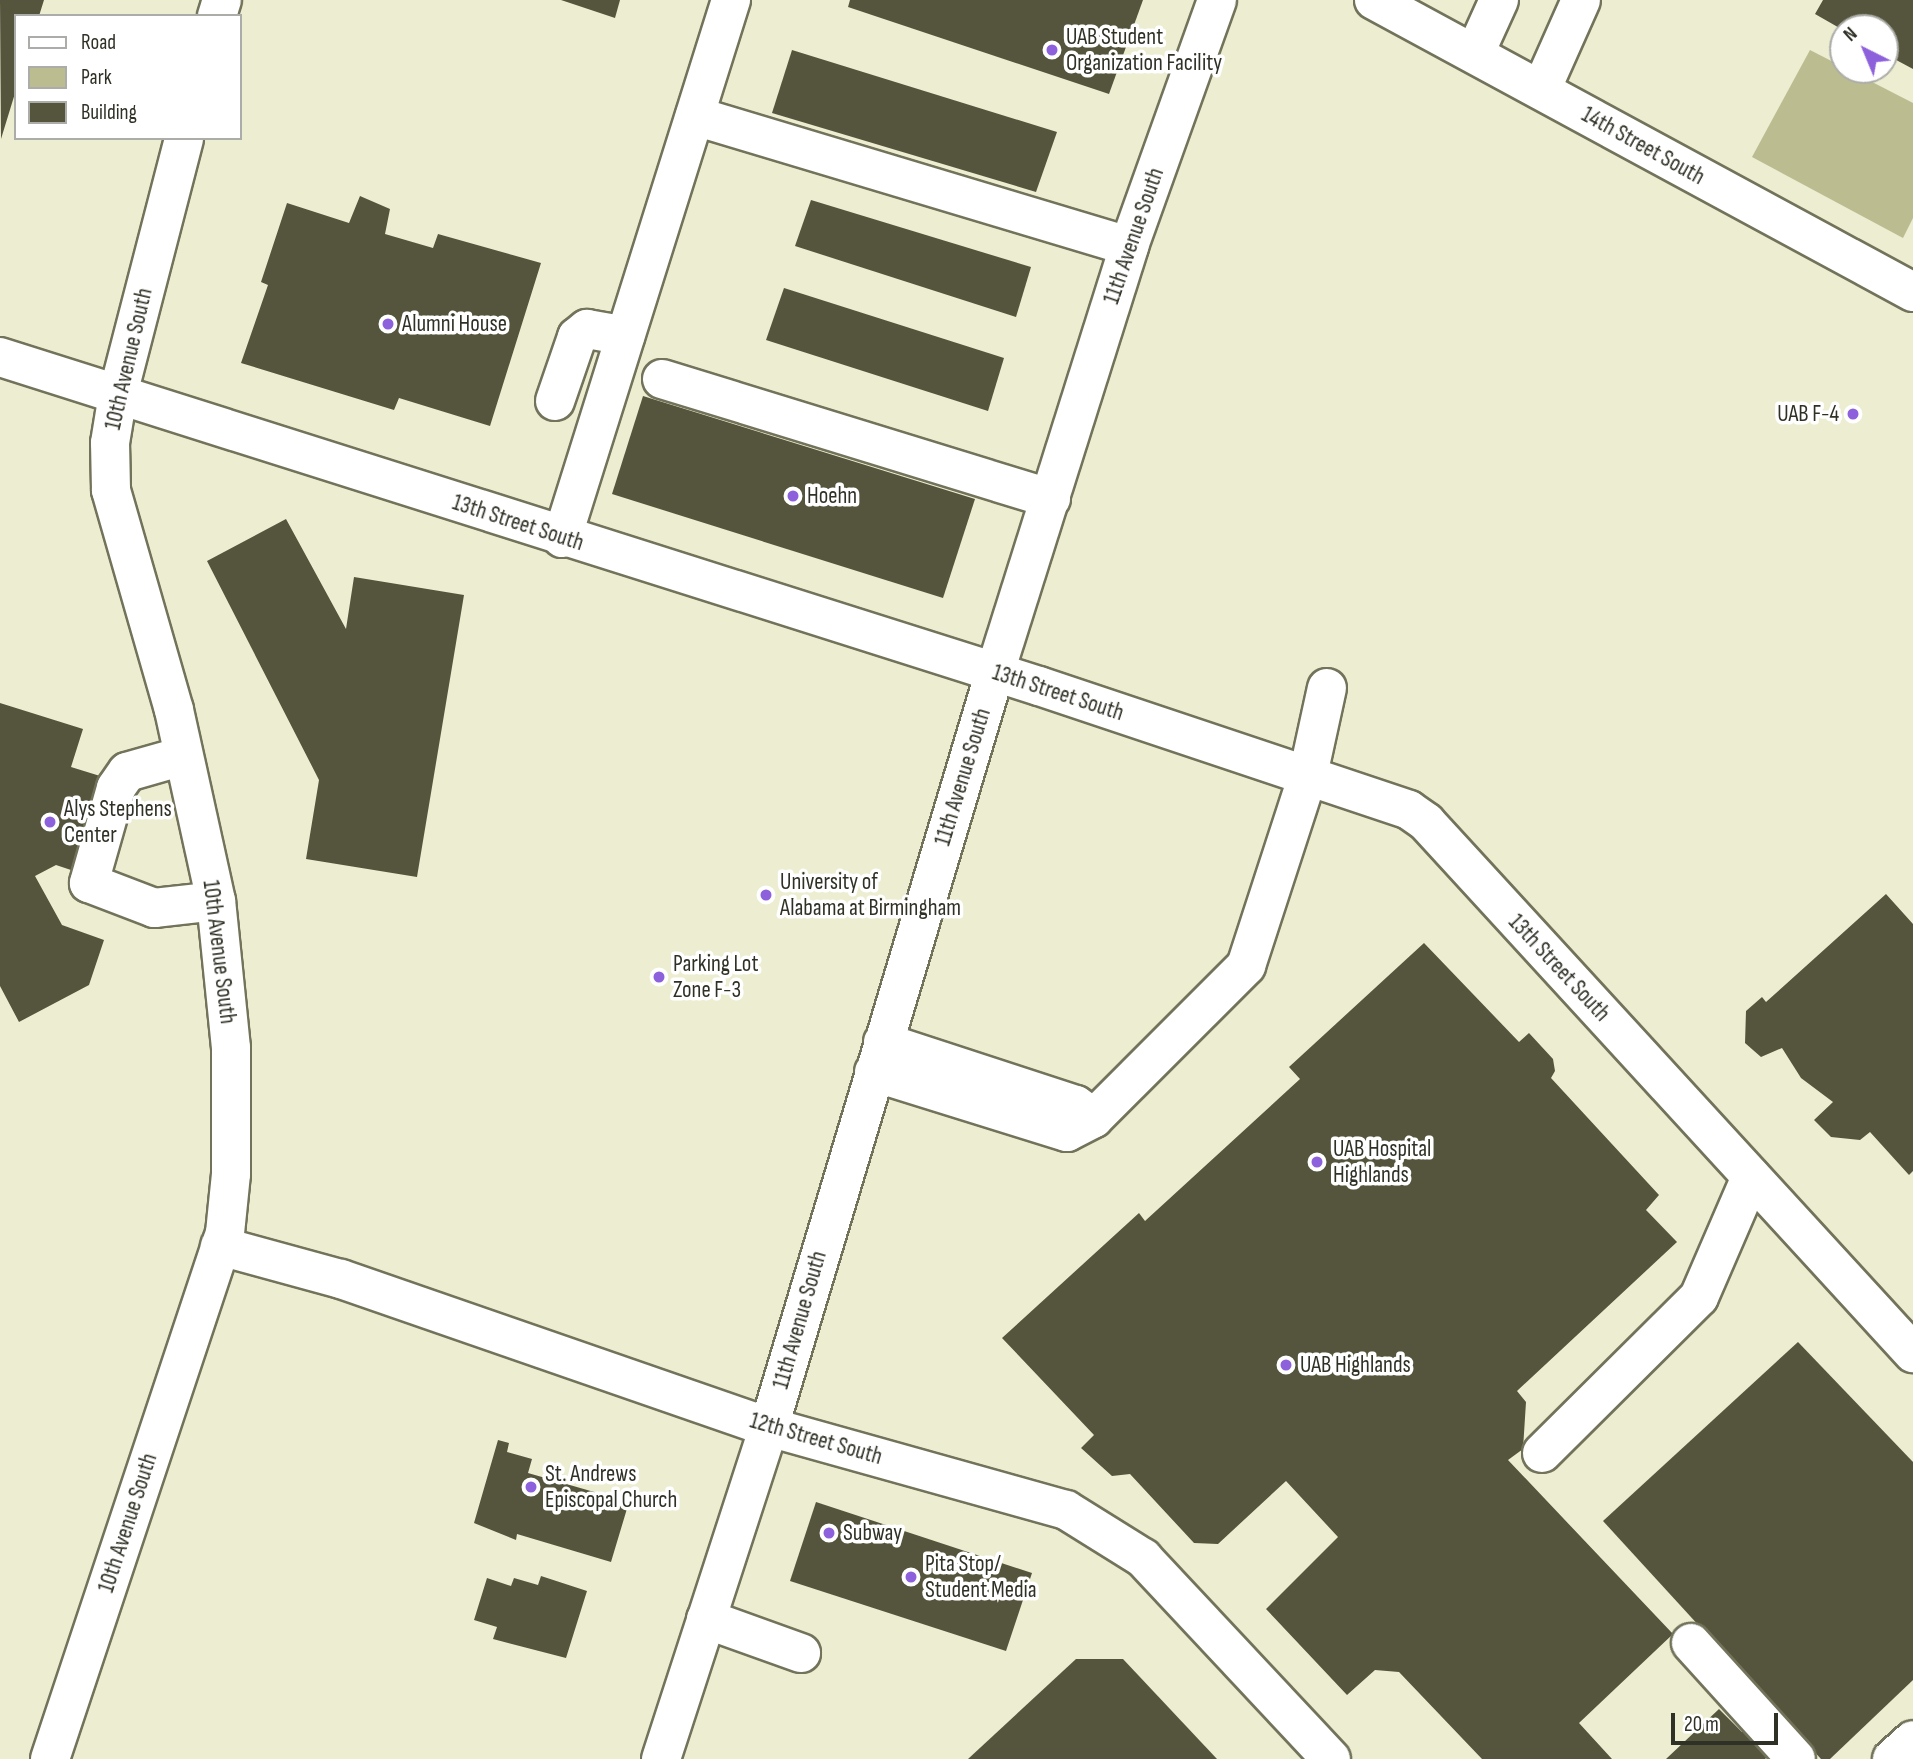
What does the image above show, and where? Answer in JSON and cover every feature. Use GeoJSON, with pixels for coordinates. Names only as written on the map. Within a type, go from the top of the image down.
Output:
{"type":"FeatureCollection","features":[{"type":"Feature","properties":{"kind":"street"},"geometry":{"type":"LineString","coordinates":[[562,538],[731,0]]}},
{"type":"Feature","properties":{"kind":"street","name":"11th Avenue South"},"geometry":{"type":"LineString","coordinates":[[661,1759],[769,1427],[995,672],[1129,246],[1217,0]]}},
{"type":"Feature","properties":{"kind":"street","name":"14th Street South"},"geometry":{"type":"LineString","coordinates":[[1374,0],[1912,289]]}},
{"type":"Feature","properties":{"kind":"street"},"geometry":{"type":"LineString","coordinates":[[1475,53],[1499,0]]}},
{"type":"Feature","properties":{"kind":"street"},"geometry":{"type":"LineString","coordinates":[[1541,90],[1581,0]]}},
{"type":"Feature","properties":{"kind":"street"},"geometry":{"type":"LineString","coordinates":[[695,116],[1129,246]]}},
{"type":"Feature","properties":{"kind":"street","name":"10th Avenue South"},"geometry":{"type":"LineString","coordinates":[[50,1759],[220,1247],[231,1174],[231,1048],[216,901],[183,756],[111,490],[110,443],[118,394],[183,140]]}},
{"type":"Feature","properties":{"kind":"street"},"geometry":{"type":"LineString","coordinates":[[555,401],[577,337],[587,329],[625,336]]}},
{"type":"Feature","properties":{"kind":"street","name":"13th Street South"},"geometry":{"type":"LineString","coordinates":[[0,357],[562,538],[995,672],[1409,810],[1426,822],[1913,1353]]}},
{"type":"Feature","properties":{"kind":"street"},"geometry":{"type":"LineString","coordinates":[[662,379],[1051,499]]}},
{"type":"Feature","properties":{"kind":"street"},"geometry":{"type":"LineString","coordinates":[[878,1057],[1076,1105],[1094,1118],[1246,966],[1308,775],[1327,688]]}},
{"type":"Feature","properties":{"kind":"street"},"geometry":{"type":"LineString","coordinates":[[183,756],[127,772],[116,788],[89,883],[155,908],[216,901]]}},
{"type":"Feature","properties":{"kind":"street"},"geometry":{"type":"LineString","coordinates":[[1542,1453],[1699,1297],[1751,1177]]}},
{"type":"Feature","properties":{"kind":"street","name":"12th Street South"},"geometry":{"type":"LineString","coordinates":[[220,1247],[341,1279],[769,1427],[1066,1510],[1143,1558],[1331,1759]]}},
{"type":"Feature","properties":{"kind":"street"},"geometry":{"type":"LineString","coordinates":[[706,1619],[801,1653]]}},
{"type":"Feature","properties":{"kind":"street"},"geometry":{"type":"LineString","coordinates":[[1691,1643],[1796,1759]]}},
{"type":"Feature","properties":{"kind":"street"},"geometry":{"type":"LineString","coordinates":[[1892,1759],[1913,1740]]}},
{"type":"Feature","properties":{"kind":"green space"},"geometry":{"type":"Polygon","coordinates":[[[1810,50],[1829,60],[1829,84],[1876,84],[1913,103],[1913,218],[1903,238],[1752,157],[1810,50]]]}},
{"type":"Feature","properties":{"kind":"building"},"geometry":{"type":"Polygon","coordinates":[[[0,0],[44,0],[40,14],[14,14],[14,97],[1,139],[0,0]]]}},
{"type":"Feature","properties":{"kind":"building"},"geometry":{"type":"Polygon","coordinates":[[[561,0],[620,0],[615,18],[561,0]]]}},
{"type":"Feature","properties":{"kind":"building","name":"UAB Student Organization Facility"},"geometry":{"type":"Polygon","coordinates":[[[850,0],[1143,0],[1109,94],[848,7],[850,0]]]}},
{"type":"Feature","properties":{"kind":"building"},"geometry":{"type":"Polygon","coordinates":[[[1823,0],[1913,0],[1913,69],[1899,62],[1899,14],[1829,14],[1829,22],[1815,14],[1823,0]]]}},
{"type":"Feature","properties":{"kind":"building"},"geometry":{"type":"Polygon","coordinates":[[[792,50],[1057,132],[1036,192],[772,113],[792,50]]]}},
{"type":"Feature","properties":{"kind":"building","name":"Alumni House"},"geometry":{"type":"Polygon","coordinates":[[[360,196],[390,209],[385,234],[433,248],[438,234],[541,263],[490,426],[399,398],[394,410],[241,363],[268,285],[261,282],[287,203],[349,223],[360,196]]]}},
{"type":"Feature","properties":{"kind":"building"},"geometry":{"type":"Polygon","coordinates":[[[811,200],[1031,267],[1016,317],[795,246],[811,200]]]}},
{"type":"Feature","properties":{"kind":"building"},"geometry":{"type":"Polygon","coordinates":[[[784,288],[1004,358],[988,411],[766,340],[784,288]]]}},
{"type":"Feature","properties":{"kind":"building","name":"Hoehn"},"geometry":{"type":"Polygon","coordinates":[[[643,396],[975,499],[943,598],[612,494],[643,396]]]}},
{"type":"Feature","properties":{"kind":"building"},"geometry":{"type":"Polygon","coordinates":[[[286,519],[346,629],[354,577],[464,595],[417,877],[306,859],[319,780],[207,561],[286,519]]]}},
{"type":"Feature","properties":{"kind":"building","name":"Alys Stephens Center"},"geometry":{"type":"Polygon","coordinates":[[[0,703],[83,729],[71,767],[113,780],[83,874],[56,865],[35,876],[62,925],[104,940],[89,985],[19,1022],[0,986],[0,703]]]}},
{"type":"Feature","properties":{"kind":"building"},"geometry":{"type":"Polygon","coordinates":[[[1886,894],[1913,924],[1913,1171],[1909,1175],[1870,1132],[1860,1140],[1831,1137],[1814,1120],[1833,1102],[1801,1078],[1782,1048],[1761,1057],[1745,1043],[1746,1011],[1762,997],[1766,1002],[1886,894]]]}},
{"type":"Feature","properties":{"kind":"building","name":"UAB Highlands"},"geometry":{"type":"Polygon","coordinates":[[[1424,943],[1519,1042],[1529,1033],[1553,1059],[1555,1071],[1551,1078],[1659,1195],[1646,1210],[1677,1242],[1517,1391],[1526,1402],[1523,1449],[1508,1460],[1673,1634],[1579,1723],[1612,1759],[1482,1759],[1399,1672],[1375,1670],[1347,1695],[1266,1609],[1338,1537],[1286,1481],[1218,1544],[1194,1543],[1130,1474],[1112,1476],[1081,1448],[1094,1435],[1002,1338],[1139,1213],[1145,1221],[1300,1079],[1289,1067],[1424,943]]]}},
{"type":"Feature","properties":{"kind":"building"},"geometry":{"type":"Polygon","coordinates":[[[1798,1342],[1913,1462],[1913,1680],[1830,1759],[1821,1759],[1603,1521],[1798,1342]]]}},
{"type":"Feature","properties":{"kind":"building","name":"St. Andrews Episcopal Church"},"geometry":{"type":"Polygon","coordinates":[[[498,1440],[509,1443],[507,1452],[532,1459],[528,1473],[629,1502],[611,1562],[517,1534],[516,1540],[474,1523],[498,1440]]]}},
{"type":"Feature","properties":{"kind":"building","name":"Pita Stop/ Student Media"},"geometry":{"type":"Polygon","coordinates":[[[816,1502],[1032,1573],[1006,1651],[790,1581],[816,1502]]]}},
{"type":"Feature","properties":{"kind":"building"},"geometry":{"type":"Polygon","coordinates":[[[541,1576],[587,1591],[566,1658],[493,1639],[497,1627],[474,1620],[487,1578],[511,1586],[514,1578],[538,1585],[541,1576]]]}},
{"type":"Feature","properties":{"kind":"building"},"geometry":{"type":"Polygon","coordinates":[[[1076,1659],[1123,1659],[1217,1759],[968,1759],[1076,1659]]]}},
{"type":"Feature","properties":{"kind":"building"},"geometry":{"type":"Polygon","coordinates":[[[1719,1709],[1742,1732],[1752,1724],[1776,1749],[1765,1759],[1666,1759],[1719,1709]]]}},
{"type":"Feature","properties":{"kind":"place","name":"UAB Student Organization Facility"},"geometry":{"type":"Point","coordinates":[1052,50]}},
{"type":"Feature","properties":{"kind":"place","name":"Alumni House"},"geometry":{"type":"Point","coordinates":[388,324]}},
{"type":"Feature","properties":{"kind":"place","name":"UAB F-4"},"geometry":{"type":"Point","coordinates":[1853,414]}},
{"type":"Feature","properties":{"kind":"place","name":"Hoehn"},"geometry":{"type":"Point","coordinates":[793,496]}},
{"type":"Feature","properties":{"kind":"place","name":"Alys Stephens Center"},"geometry":{"type":"Point","coordinates":[50,822]}},
{"type":"Feature","properties":{"kind":"place","name":"University of Alabama at Birmingham"},"geometry":{"type":"Point","coordinates":[766,895]}},
{"type":"Feature","properties":{"kind":"place","name":"Parking Lot Zone F-3"},"geometry":{"type":"Point","coordinates":[659,977]}},
{"type":"Feature","properties":{"kind":"place","name":"UAB Hospital Highlands"},"geometry":{"type":"Point","coordinates":[1317,1162]}},
{"type":"Feature","properties":{"kind":"place","name":"UAB Highlands"},"geometry":{"type":"Point","coordinates":[1286,1365]}},
{"type":"Feature","properties":{"kind":"place","name":"St. Andrews Episcopal Church"},"geometry":{"type":"Point","coordinates":[531,1487]}},
{"type":"Feature","properties":{"kind":"place","name":"Subway"},"geometry":{"type":"Point","coordinates":[829,1533]}},
{"type":"Feature","properties":{"kind":"place","name":"Pita Stop/ Student Media"},"geometry":{"type":"Point","coordinates":[911,1577]}}]}
